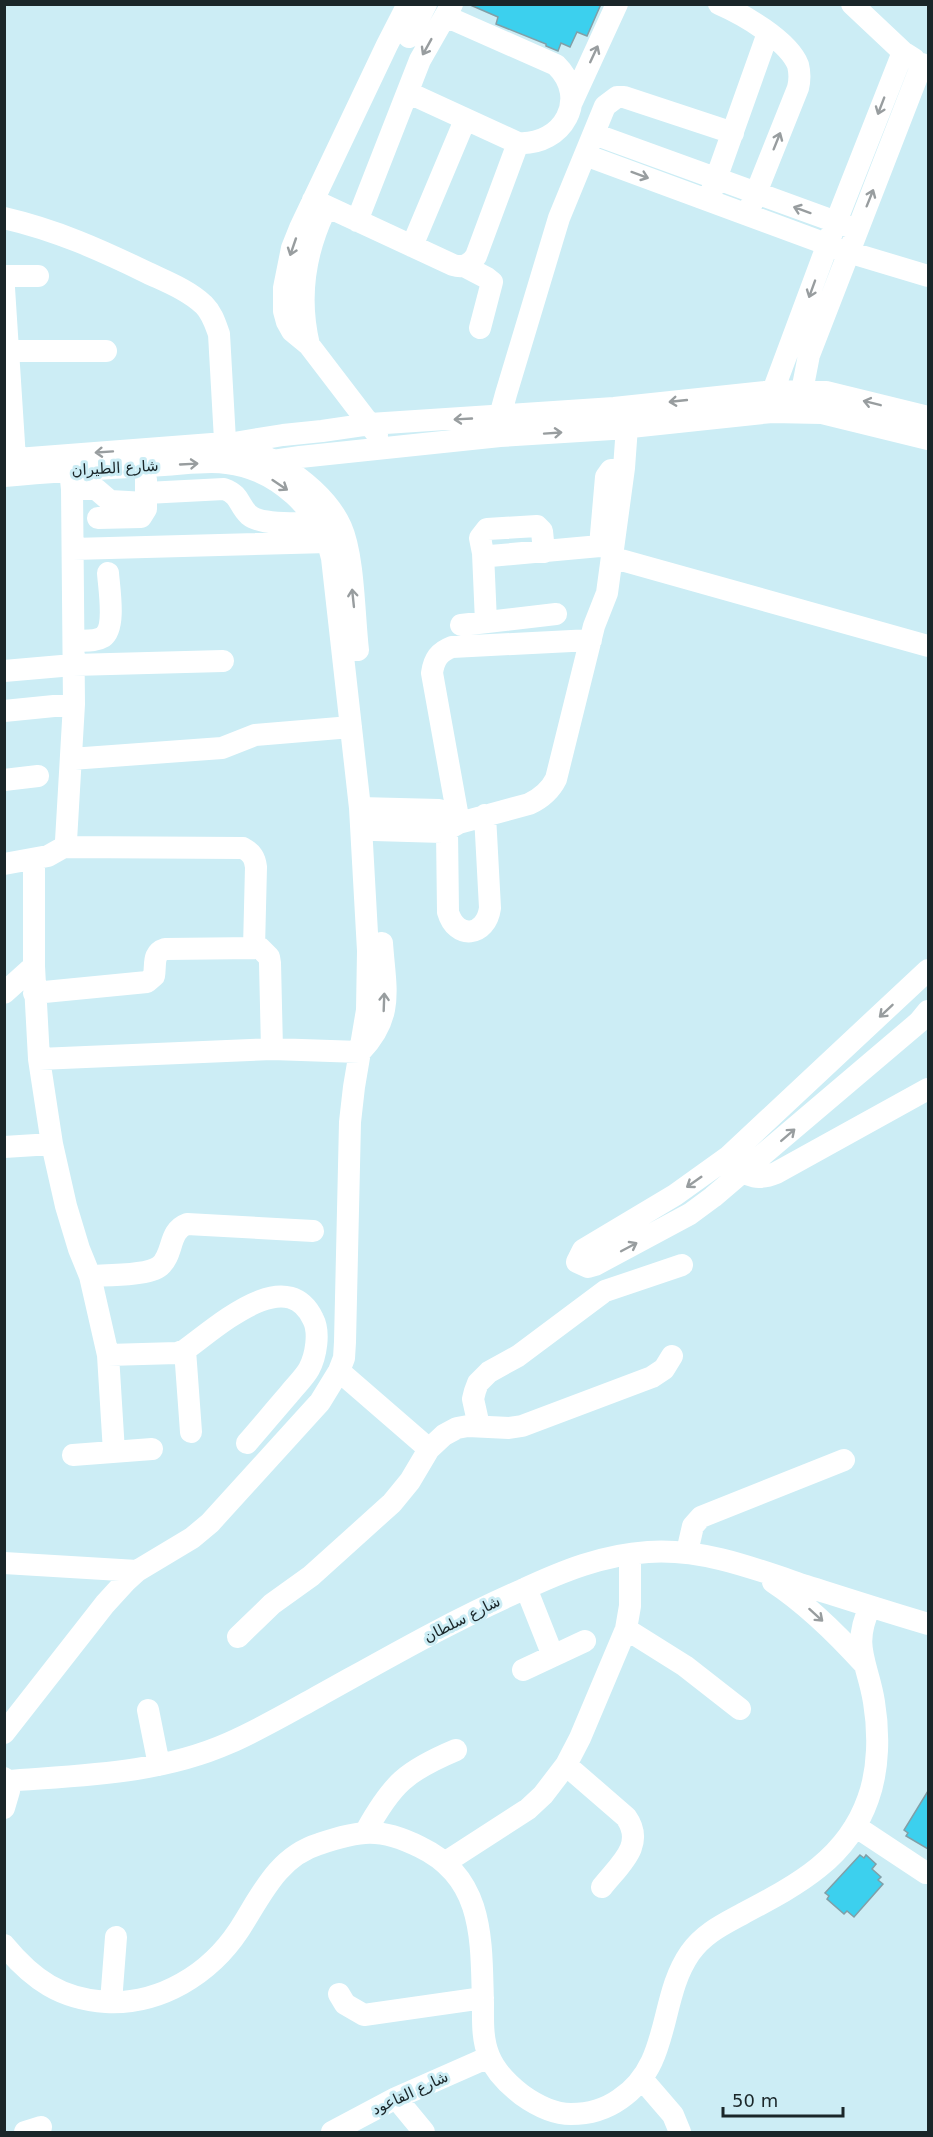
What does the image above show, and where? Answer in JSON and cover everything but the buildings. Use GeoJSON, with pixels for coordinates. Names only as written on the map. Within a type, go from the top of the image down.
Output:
{"type":"FeatureCollection","features":[{"type":"Feature","properties":{"kind":"street"},"geometry":{"type":"LineString","coordinates":[[386,448],[309,345],[302,302],[306,264],[315,232],[319,204],[364,124],[401,35],[408,4]]}},
{"type":"Feature","properties":{"kind":"street"},"geometry":{"type":"LineString","coordinates":[[401,35],[426,4]]}},
{"type":"Feature","properties":{"kind":"street"},"geometry":{"type":"LineString","coordinates":[[409,93],[518,143],[537,142],[554,133],[566,120],[571,104],[617,4]]}},
{"type":"Feature","properties":{"kind":"street"},"geometry":{"type":"LineString","coordinates":[[719,4],[739,13],[768,33],[794,57],[798,65],[800,80],[747,215]]}},
{"type":"Feature","properties":{"kind":"street"},"geometry":{"type":"LineString","coordinates":[[838,248],[857,230],[925,65],[903,52],[852,4]]}},
{"type":"Feature","properties":{"kind":"street"},"geometry":{"type":"LineString","coordinates":[[357,221],[420,60],[449,10],[556,65],[567,78],[571,104]]}},
{"type":"Feature","properties":{"kind":"street"},"geometry":{"type":"LineString","coordinates":[[708,201],[768,33]]}},
{"type":"Feature","properties":{"kind":"street"},"geometry":{"type":"LineString","coordinates":[[773,402],[811,321],[838,248],[836,222],[903,52]]}},
{"type":"Feature","properties":{"kind":"street"},"geometry":{"type":"LineString","coordinates":[[510,426],[559,218],[605,106],[617,97],[624,97],[733,133]]}},
{"type":"Feature","properties":{"kind":"street"},"geometry":{"type":"LineString","coordinates":[[412,246],[465,120]]}},
{"type":"Feature","properties":{"kind":"street"},"geometry":{"type":"LineString","coordinates":[[594,134],[857,230]]}},
{"type":"Feature","properties":{"kind":"street"},"geometry":{"type":"LineString","coordinates":[[865,150],[880,140],[886,158]]}},
{"type":"Feature","properties":{"kind":"street"},"geometry":{"type":"LineString","coordinates":[[464,266],[476,256],[518,143]]}},
{"type":"Feature","properties":{"kind":"street"},"geometry":{"type":"LineString","coordinates":[[585,155],[838,248],[928,276]]}},
{"type":"Feature","properties":{"kind":"street"},"geometry":{"type":"LineString","coordinates":[[319,204],[453,265],[464,266],[487,278],[492,282],[480,328]]}},
{"type":"Feature","properties":{"kind":"street"},"geometry":{"type":"LineString","coordinates":[[4,218],[43,228],[95,247],[188,293],[204,305],[212,316],[219,334],[228,450]]}},
{"type":"Feature","properties":{"kind":"street"},"geometry":{"type":"LineString","coordinates":[[4,276],[38,276]]}},
{"type":"Feature","properties":{"kind":"street"},"geometry":{"type":"LineString","coordinates":[[4,288],[9,351],[8,465]]}},
{"type":"Feature","properties":{"kind":"street"},"geometry":{"type":"LineString","coordinates":[[804,401],[811,321]]}},
{"type":"Feature","properties":{"kind":"street"},"geometry":{"type":"LineString","coordinates":[[9,351],[106,351]]}},
{"type":"Feature","properties":{"kind":"street"},"geometry":{"type":"LineString","coordinates":[[273,461],[386,448],[510,426],[804,401],[826,392],[928,417]]}},
{"type":"Feature","properties":{"kind":"street"},"geometry":{"type":"LineString","coordinates":[[804,401],[841,417],[928,439]]}},
{"type":"Feature","properties":{"kind":"street"},"geometry":{"type":"LineString","coordinates":[[374,830],[439,833],[485,815],[539,800],[552,787],[556,779],[592,633],[594,607],[607,552],[606,477],[615,468],[624,468],[620,417]]}},
{"type":"Feature","properties":{"kind":"street"},"geometry":{"type":"LineString","coordinates":[[228,450],[284,435],[370,424],[510,426]]}},
{"type":"Feature","properties":{"kind":"street"},"geometry":{"type":"LineString","coordinates":[[4,1733],[105,1604],[137,1571],[192,1538],[210,1523],[320,1402],[339,1371],[344,1358],[350,1122],[367,1010],[368,973],[367,807],[346,541],[341,526],[322,498],[296,476],[250,449],[228,450]]}},
{"type":"Feature","properties":{"kind":"street"},"geometry":{"type":"LineString","coordinates":[[228,450],[279,483],[308,508],[323,533],[332,558],[351,727],[367,807],[374,830],[385,1001],[380,1026],[360,1053]]}},
{"type":"Feature","properties":{"kind":"street","name":"شارع الطيران"},"geometry":{"type":"LineString","coordinates":[[8,465],[228,450]]}},
{"type":"Feature","properties":{"kind":"street","name":"شارع الطيران"},"geometry":{"type":"LineString","coordinates":[[8,465],[71,479],[228,450]]}},
{"type":"Feature","properties":{"kind":"street"},"geometry":{"type":"LineString","coordinates":[[98,518],[141,517],[145,514],[145,466]]}},
{"type":"Feature","properties":{"kind":"street"},"geometry":{"type":"LineString","coordinates":[[64,847],[68,830],[74,704],[75,640],[71,479],[96,489],[110,501],[224,489],[238,497],[246,512],[259,521],[323,533]]}},
{"type":"Feature","properties":{"kind":"street"},"geometry":{"type":"LineString","coordinates":[[73,549],[323,533]]}},
{"type":"Feature","properties":{"kind":"street"},"geometry":{"type":"LineString","coordinates":[[486,622],[483,553],[490,556],[544,552],[607,552],[928,646]]}},
{"type":"Feature","properties":{"kind":"street"},"geometry":{"type":"LineString","coordinates":[[75,640],[96,640],[104,637],[109,630],[111,621],[108,573]]}},
{"type":"Feature","properties":{"kind":"street"},"geometry":{"type":"LineString","coordinates":[[461,625],[556,614]]}},
{"type":"Feature","properties":{"kind":"street"},"geometry":{"type":"LineString","coordinates":[[485,815],[489,918],[484,926],[475,931],[466,932],[457,928],[448,912],[453,827],[432,673],[433,663],[438,655],[452,647],[592,633]]}},
{"type":"Feature","properties":{"kind":"street"},"geometry":{"type":"LineString","coordinates":[[4,671],[74,664],[223,661]]}},
{"type":"Feature","properties":{"kind":"street"},"geometry":{"type":"LineString","coordinates":[[4,711],[74,704]]}},
{"type":"Feature","properties":{"kind":"street"},"geometry":{"type":"LineString","coordinates":[[71,759],[222,748],[255,735],[351,727]]}},
{"type":"Feature","properties":{"kind":"street"},"geometry":{"type":"LineString","coordinates":[[4,780],[38,776]]}},
{"type":"Feature","properties":{"kind":"street"},"geometry":{"type":"LineString","coordinates":[[367,807],[440,810],[453,827]]}},
{"type":"Feature","properties":{"kind":"street"},"geometry":{"type":"LineString","coordinates":[[4,864],[34,860],[48,856],[64,847],[243,848],[255,859],[254,948]]}},
{"type":"Feature","properties":{"kind":"street"},"geometry":{"type":"LineString","coordinates":[[34,860],[34,993],[39,1059],[52,1144],[72,1229],[90,1276],[108,1355],[114,1452]]}},
{"type":"Feature","properties":{"kind":"street"},"geometry":{"type":"LineString","coordinates":[[34,993],[147,982],[154,976],[155,956],[165,949],[260,948],[269,957],[272,1049]]}},
{"type":"Feature","properties":{"kind":"street"},"geometry":{"type":"LineString","coordinates":[[4,993],[34,966]]}},
{"type":"Feature","properties":{"kind":"street"},"geometry":{"type":"LineString","coordinates":[[928,970],[735,1165],[690,1214],[595,1265],[588,1267],[577,1262],[583,1250],[675,1196],[735,1165],[919,1022],[928,1011]]}},
{"type":"Feature","properties":{"kind":"street"},"geometry":{"type":"LineString","coordinates":[[39,1059],[272,1049],[360,1053]]}},
{"type":"Feature","properties":{"kind":"street"},"geometry":{"type":"LineString","coordinates":[[735,1165],[753,1177],[762,1178],[776,1173],[928,1089]]}},
{"type":"Feature","properties":{"kind":"street"},"geometry":{"type":"LineString","coordinates":[[4,1147],[52,1144]]}},
{"type":"Feature","properties":{"kind":"street"},"geometry":{"type":"LineString","coordinates":[[90,1276],[153,1270],[164,1260],[175,1233],[187,1224],[314,1231]]}},
{"type":"Feature","properties":{"kind":"street"},"geometry":{"type":"LineString","coordinates":[[480,1426],[473,1399],[483,1377],[489,1372],[518,1356],[605,1291],[682,1265]]}},
{"type":"Feature","properties":{"kind":"street"},"geometry":{"type":"LineString","coordinates":[[108,1355],[169,1354],[185,1350],[256,1301],[273,1297],[289,1297],[302,1304],[314,1320],[316,1343],[310,1368],[247,1443]]}},
{"type":"Feature","properties":{"kind":"street"},"geometry":{"type":"LineString","coordinates":[[185,1350],[191,1432]]}},
{"type":"Feature","properties":{"kind":"street"},"geometry":{"type":"LineString","coordinates":[[238,1637],[272,1604],[311,1576],[401,1494],[429,1449],[444,1435],[457,1428],[522,1426],[659,1373],[672,1356]]}},
{"type":"Feature","properties":{"kind":"street"},"geometry":{"type":"LineString","coordinates":[[339,1371],[429,1449]]}},
{"type":"Feature","properties":{"kind":"street"},"geometry":{"type":"LineString","coordinates":[[73,1455],[152,1449]]}},
{"type":"Feature","properties":{"kind":"street"},"geometry":{"type":"LineString","coordinates":[[687,1552],[693,1526],[701,1517],[844,1460]]}},
{"type":"Feature","properties":{"kind":"street","name":"شارع سلطان"},"geometry":{"type":"LineString","coordinates":[[6,1779],[121,1772],[199,1755],[229,1743],[471,1613],[588,1562],[630,1554],[687,1552],[751,1568],[928,1624]]}},
{"type":"Feature","properties":{"kind":"street"},"geometry":{"type":"LineString","coordinates":[[446,1862],[528,1809],[543,1795],[566,1765],[580,1738],[626,1629],[630,1606],[630,1554]]}},
{"type":"Feature","properties":{"kind":"street"},"geometry":{"type":"LineString","coordinates":[[4,1563],[137,1571]]}},
{"type":"Feature","properties":{"kind":"street"},"geometry":{"type":"LineString","coordinates":[[751,1568],[783,1588],[812,1611],[865,1665]]}},
{"type":"Feature","properties":{"kind":"street"},"geometry":{"type":"LineString","coordinates":[[526,1588],[553,1656]]}},
{"type":"Feature","properties":{"kind":"street"},"geometry":{"type":"LineString","coordinates":[[4,1945],[35,1976],[52,1988],[73,1997],[111,2002],[134,2001],[162,1993],[191,1979],[216,1958],[236,1934],[271,1879],[292,1856],[318,1844],[366,1831],[382,1833],[423,1848],[446,1862],[462,1881],[480,1931],[484,2035],[489,2056],[499,2073],[513,2088],[528,2100],[546,2109],[561,2123],[600,2110],[630,2092],[652,2064],[676,1983],[691,1952],[702,1939],[715,1929],[810,1875],[839,1848],[855,1826],[869,1797],[876,1759],[874,1701],[861,1650],[860,1635],[870,1607]]}},
{"type":"Feature","properties":{"kind":"street"},"geometry":{"type":"LineString","coordinates":[[626,1629],[685,1666],[740,1709]]}},
{"type":"Feature","properties":{"kind":"street"},"geometry":{"type":"LineString","coordinates":[[523,1670],[585,1641]]}},
{"type":"Feature","properties":{"kind":"street"},"geometry":{"type":"LineString","coordinates":[[148,1710],[159,1765]]}},
{"type":"Feature","properties":{"kind":"street"},"geometry":{"type":"LineString","coordinates":[[366,1831],[388,1794],[408,1774],[431,1760],[456,1750]]}},
{"type":"Feature","properties":{"kind":"street"},"geometry":{"type":"LineString","coordinates":[[566,1765],[626,1817],[632,1825],[634,1843],[602,1887]]}},
{"type":"Feature","properties":{"kind":"street"},"geometry":{"type":"LineString","coordinates":[[4,1808],[9,1791],[6,1779]]}},
{"type":"Feature","properties":{"kind":"street"},"geometry":{"type":"LineString","coordinates":[[855,1826],[926,1873]]}},
{"type":"Feature","properties":{"kind":"street"},"geometry":{"type":"LineString","coordinates":[[111,2002],[116,1937]]}},
{"type":"Feature","properties":{"kind":"street"},"geometry":{"type":"LineString","coordinates":[[339,1994],[345,2004],[364,2015],[483,1998]]}},
{"type":"Feature","properties":{"kind":"street","name":"شارع القاعود"},"geometry":{"type":"LineString","coordinates":[[332,2133],[396,2098],[489,2056]]}},
{"type":"Feature","properties":{"kind":"street"},"geometry":{"type":"LineString","coordinates":[[642,2079],[674,2115],[680,2133]]}},
{"type":"Feature","properties":{"kind":"street"},"geometry":{"type":"LineString","coordinates":[[396,2098],[422,2132]]}}]}
